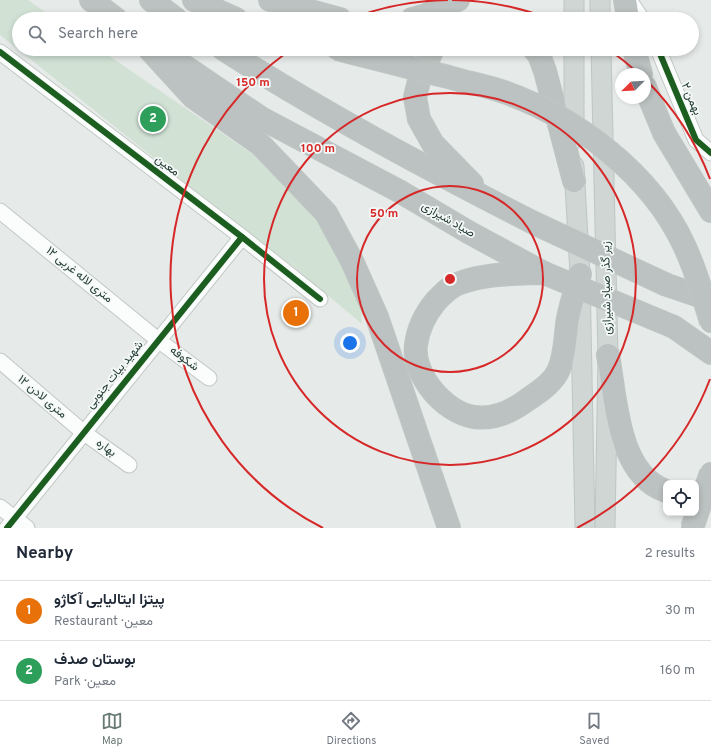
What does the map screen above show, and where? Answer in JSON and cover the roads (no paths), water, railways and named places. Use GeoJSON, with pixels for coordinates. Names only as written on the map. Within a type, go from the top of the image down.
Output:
{"type":"FeatureCollection","features":[{"type":"Feature","properties":{"kind":"highway"},"geometry":{"type":"LineString","coordinates":[[91,0],[107,12]]}},
{"type":"Feature","properties":{"kind":"highway"},"geometry":{"type":"LineString","coordinates":[[151,0],[167,12]]}},
{"type":"Feature","properties":{"kind":"highway"},"geometry":{"type":"LineString","coordinates":[[194,0],[221,12]]}},
{"type":"Feature","properties":{"kind":"highway"},"geometry":{"type":"LineString","coordinates":[[270,0],[314,12]]}},
{"type":"Feature","properties":{"kind":"highway"},"geometry":{"type":"LineString","coordinates":[[432,12],[458,0]]}},
{"type":"Feature","properties":{"kind":"highway"},"geometry":{"type":"LineString","coordinates":[[625,0],[627,12]]}},
{"type":"Feature","properties":{"kind":"highway"},"geometry":{"type":"LineString","coordinates":[[155,56],[193,97],[261,145],[326,213],[352,261],[376,317],[449,528]]}},
{"type":"Feature","properties":{"kind":"highway","name":"صیاد شیرازی"},"geometry":{"type":"LineString","coordinates":[[169,56],[261,118],[399,191],[470,233],[544,273],[674,327],[711,338]]}},
{"type":"Feature","properties":{"kind":"highway"},"geometry":{"type":"LineString","coordinates":[[234,56],[394,151],[487,199],[534,223],[667,285],[711,300]]}},
{"type":"Feature","properties":{"kind":"highway"},"geometry":{"type":"LineString","coordinates":[[364,56],[504,92],[548,112],[590,136],[620,160],[667,215],[687,251],[700,282],[711,322]]}},
{"type":"Feature","properties":{"kind":"highway"},"geometry":{"type":"LineString","coordinates":[[429,56],[420,77],[415,97],[419,119],[433,144],[487,199]]}},
{"type":"Feature","properties":{"kind":"highway"},"geometry":{"type":"LineString","coordinates":[[539,56],[545,71],[574,181]]}},
{"type":"Feature","properties":{"kind":"highway"},"geometry":{"type":"LineString","coordinates":[[636,56],[639,68]]}},
{"type":"Feature","properties":{"kind":"highway"},"geometry":{"type":"LineString","coordinates":[[651,102],[664,133],[711,211]]}},
{"type":"Feature","properties":{"kind":"highway"},"geometry":{"type":"LineString","coordinates":[[544,273],[488,276],[459,283],[444,292],[435,302],[422,322],[416,345],[420,369],[435,395],[456,410],[474,417],[494,417],[512,411],[538,393],[549,383],[559,369],[568,318],[580,274]]}},
{"type":"Feature","properties":{"kind":"highway"},"geometry":{"type":"LineString","coordinates":[[674,327],[711,353]]}},
{"type":"Feature","properties":{"kind":"highway"},"geometry":{"type":"LineString","coordinates":[[608,355],[624,443],[634,466],[658,488],[663,490]]}},
{"type":"Feature","properties":{"kind":"highway"},"geometry":{"type":"LineString","coordinates":[[692,528],[711,473]]}},
{"type":"Feature","properties":{"kind":"highway"},"geometry":{"type":"LineString","coordinates":[[699,500],[711,500]]}},
{"type":"Feature","properties":{"kind":"main road"},"geometry":{"type":"LineString","coordinates":[[574,0],[574,12]]}},
{"type":"Feature","properties":{"kind":"main road"},"geometry":{"type":"LineString","coordinates":[[600,0],[600,12]]}},
{"type":"Feature","properties":{"kind":"main road"},"geometry":{"type":"LineString","coordinates":[[574,56],[574,181],[580,274],[585,525]]}},
{"type":"Feature","properties":{"kind":"main road","name":"زیر گذر صیاد شیرازی"},"geometry":{"type":"LineString","coordinates":[[601,56],[608,355],[605,528]]}},
{"type":"Feature","properties":{"kind":"street"},"geometry":{"type":"LineString","coordinates":[[628,0],[637,12]]}},
{"type":"Feature","properties":{"kind":"street","name":"معین"},"geometry":{"type":"LineString","coordinates":[[0,52],[242,237],[320,299]]}},
{"type":"Feature","properties":{"kind":"street","name":"بهمن ۲"},"geometry":{"type":"LineString","coordinates":[[661,56],[696,140],[711,154]]}},
{"type":"Feature","properties":{"kind":"street","name":"۱۲ متری لاله غربی"},"geometry":{"type":"LineString","coordinates":[[0,211],[158,340]]}},
{"type":"Feature","properties":{"kind":"street","name":"شهید بیات جنوبی"},"geometry":{"type":"LineString","coordinates":[[11,523],[242,237]]}},
{"type":"Feature","properties":{"kind":"street","name":"شکوفه"},"geometry":{"type":"LineString","coordinates":[[158,340],[209,378]]}},
{"type":"Feature","properties":{"kind":"street","name":"۱۲ متری لادن"},"geometry":{"type":"LineString","coordinates":[[0,361],[84,432]]}},
{"type":"Feature","properties":{"kind":"street","name":"بهاره"},"geometry":{"type":"LineString","coordinates":[[84,432],[128,464]]}},
{"type":"Feature","properties":{"kind":"street"},"geometry":{"type":"LineString","coordinates":[[0,507],[11,523],[27,528]]}},
{"type":"Feature","properties":{"kind":"place","name":"بوستان صدف"},"geometry":{"type":"Point","coordinates":[153,119]}},
{"type":"Feature","properties":{"kind":"place","name":"پیتزا ایتالیایی آکاژو"},"geometry":{"type":"Point","coordinates":[296,313]}}]}
